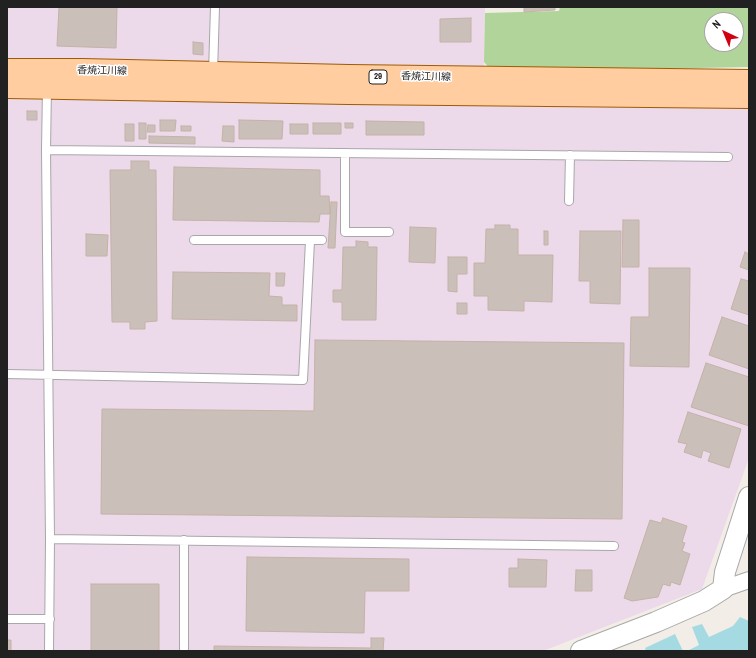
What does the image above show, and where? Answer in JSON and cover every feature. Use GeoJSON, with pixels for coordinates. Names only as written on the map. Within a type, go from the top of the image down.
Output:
{"type":"FeatureCollection","features":[{"type":"Feature","properties":{"kind":"main road","name":"香焼江川線"},"geometry":{"type":"LineString","coordinates":[[7,70],[82,70],[356,76],[749,80]]}},
{"type":"Feature","properties":{"kind":"main road","name":"香焼江川線"},"geometry":{"type":"LineString","coordinates":[[7,87],[348,93],[749,97]]}},
{"type":"Feature","properties":{"kind":"street"},"geometry":{"type":"LineString","coordinates":[[581,651],[656,622],[704,601],[737,584],[725,572],[749,497]]}},
{"type":"Feature","properties":{"kind":"lane"},"geometry":{"type":"LineString","coordinates":[[213,74],[215,7]]}},
{"type":"Feature","properties":{"kind":"lane"},"geometry":{"type":"LineString","coordinates":[[47,87],[46,150],[50,539],[49,651]]}},
{"type":"Feature","properties":{"kind":"lane"},"geometry":{"type":"LineString","coordinates":[[46,150],[728,157]]}},
{"type":"Feature","properties":{"kind":"lane"},"geometry":{"type":"LineString","coordinates":[[345,153],[346,232],[389,232]]}},
{"type":"Feature","properties":{"kind":"lane"},"geometry":{"type":"LineString","coordinates":[[569,201],[570,155]]}},
{"type":"Feature","properties":{"kind":"lane"},"geometry":{"type":"LineString","coordinates":[[194,240],[322,240]]}},
{"type":"Feature","properties":{"kind":"lane"},"geometry":{"type":"LineString","coordinates":[[7,374],[303,380],[310,241]]}},
{"type":"Feature","properties":{"kind":"lane"},"geometry":{"type":"LineString","coordinates":[[50,539],[614,546]]}},
{"type":"Feature","properties":{"kind":"lane"},"geometry":{"type":"LineString","coordinates":[[184,540],[184,651]]}},
{"type":"Feature","properties":{"kind":"lane"},"geometry":{"type":"LineString","coordinates":[[7,619],[50,619]]}},
{"type":"Feature","properties":{"kind":"shaded area"},"geometry":{"type":"Polygon","coordinates":[[[7,7],[485,7],[484,67],[7,59],[7,7]]]}},
{"type":"Feature","properties":{"kind":"shaded area"},"geometry":{"type":"Polygon","coordinates":[[[7,99],[749,107],[749,458],[702,589],[543,651],[7,651],[7,99]]]}},
{"type":"Feature","properties":{"kind":"green space"},"geometry":{"type":"Polygon","coordinates":[[[560,7],[749,7],[749,67],[493,72],[484,62],[485,13],[559,11],[560,7]]]}},
{"type":"Feature","properties":{"kind":"water"},"geometry":{"type":"Polygon","coordinates":[[[740,617],[749,621],[749,651],[687,651],[699,645],[692,627],[702,624],[709,637],[733,626],[740,617]]]}},
{"type":"Feature","properties":{"kind":"water"},"geometry":{"type":"Polygon","coordinates":[[[675,634],[683,651],[646,651],[645,648],[675,634]]]}},
{"type":"Feature","properties":{"kind":"building"},"geometry":{"type":"Polygon","coordinates":[[[59,7],[117,7],[116,48],[57,46],[59,7]]]}},
{"type":"Feature","properties":{"kind":"building"},"geometry":{"type":"Polygon","coordinates":[[[524,7],[555,7],[555,10],[524,12],[524,7]]]}},
{"type":"Feature","properties":{"kind":"building"},"geometry":{"type":"Polygon","coordinates":[[[471,18],[471,42],[440,42],[440,19],[471,18]]]}},
{"type":"Feature","properties":{"kind":"building"},"geometry":{"type":"Polygon","coordinates":[[[193,42],[203,43],[203,55],[193,54],[193,42]]]}},
{"type":"Feature","properties":{"kind":"building"},"geometry":{"type":"Polygon","coordinates":[[[27,111],[37,111],[37,120],[27,120],[27,111]]]}},
{"type":"Feature","properties":{"kind":"building"},"geometry":{"type":"Polygon","coordinates":[[[160,120],[176,120],[175,131],[160,131],[160,120]]]}},
{"type":"Feature","properties":{"kind":"building"},"geometry":{"type":"Polygon","coordinates":[[[239,120],[283,121],[282,139],[239,139],[239,120]]]}},
{"type":"Feature","properties":{"kind":"building"},"geometry":{"type":"Polygon","coordinates":[[[366,121],[424,122],[424,135],[366,135],[366,121]]]}},
{"type":"Feature","properties":{"kind":"building"},"geometry":{"type":"Polygon","coordinates":[[[139,123],[146,123],[146,139],[139,139],[139,123]]]}},
{"type":"Feature","properties":{"kind":"building"},"geometry":{"type":"Polygon","coordinates":[[[313,123],[341,123],[341,134],[313,134],[313,123]]]}},
{"type":"Feature","properties":{"kind":"building"},"geometry":{"type":"Polygon","coordinates":[[[345,123],[353,123],[353,128],[345,128],[345,123]]]}},
{"type":"Feature","properties":{"kind":"building"},"geometry":{"type":"Polygon","coordinates":[[[125,124],[134,124],[134,141],[125,141],[125,124]]]}},
{"type":"Feature","properties":{"kind":"building"},"geometry":{"type":"Polygon","coordinates":[[[290,124],[308,124],[308,134],[290,134],[290,124]]]}},
{"type":"Feature","properties":{"kind":"building"},"geometry":{"type":"Polygon","coordinates":[[[148,125],[155,125],[155,132],[147,132],[148,125]]]}},
{"type":"Feature","properties":{"kind":"building"},"geometry":{"type":"Polygon","coordinates":[[[181,126],[191,126],[191,131],[181,131],[181,126]]]}},
{"type":"Feature","properties":{"kind":"building"},"geometry":{"type":"Polygon","coordinates":[[[223,126],[234,126],[234,142],[222,141],[223,126]]]}},
{"type":"Feature","properties":{"kind":"building"},"geometry":{"type":"Polygon","coordinates":[[[149,136],[195,137],[195,144],[149,143],[149,136]]]}},
{"type":"Feature","properties":{"kind":"building"},"geometry":{"type":"Polygon","coordinates":[[[131,161],[149,161],[149,170],[156,170],[157,321],[145,322],[145,329],[130,329],[130,322],[112,322],[110,170],[131,170],[131,161]]]}},
{"type":"Feature","properties":{"kind":"building"},"geometry":{"type":"Polygon","coordinates":[[[174,167],[320,170],[320,196],[329,196],[330,214],[320,214],[319,222],[173,220],[174,167]]]}},
{"type":"Feature","properties":{"kind":"building"},"geometry":{"type":"Polygon","coordinates":[[[331,202],[337,202],[335,248],[328,248],[331,202]]]}},
{"type":"Feature","properties":{"kind":"building"},"geometry":{"type":"Polygon","coordinates":[[[623,220],[639,220],[639,267],[622,267],[623,220]]]}},
{"type":"Feature","properties":{"kind":"building"},"geometry":{"type":"Polygon","coordinates":[[[495,225],[510,225],[510,229],[518,229],[518,255],[553,255],[552,302],[524,301],[524,311],[488,310],[488,296],[474,296],[474,263],[485,263],[486,229],[495,229],[495,225]]]}},
{"type":"Feature","properties":{"kind":"building"},"geometry":{"type":"Polygon","coordinates":[[[410,227],[436,228],[435,263],[409,262],[410,227]]]}},
{"type":"Feature","properties":{"kind":"building"},"geometry":{"type":"Polygon","coordinates":[[[544,231],[548,231],[548,245],[544,245],[544,231]]]}},
{"type":"Feature","properties":{"kind":"building"},"geometry":{"type":"Polygon","coordinates":[[[580,231],[621,231],[620,304],[590,303],[590,281],[579,281],[580,231]]]}},
{"type":"Feature","properties":{"kind":"building"},"geometry":{"type":"Polygon","coordinates":[[[86,234],[108,235],[107,256],[86,256],[86,234]]]}},
{"type":"Feature","properties":{"kind":"building"},"geometry":{"type":"Polygon","coordinates":[[[356,241],[368,242],[368,247],[377,247],[376,320],[342,320],[342,302],[333,302],[333,290],[342,290],[343,247],[356,247],[356,241]]]}},
{"type":"Feature","properties":{"kind":"building"},"geometry":{"type":"Polygon","coordinates":[[[745,252],[749,254],[749,270],[740,267],[745,252]]]}},
{"type":"Feature","properties":{"kind":"building"},"geometry":{"type":"Polygon","coordinates":[[[448,257],[467,257],[467,274],[457,274],[457,292],[448,291],[448,257]]]}},
{"type":"Feature","properties":{"kind":"building"},"geometry":{"type":"Polygon","coordinates":[[[649,268],[690,268],[689,367],[630,366],[631,317],[649,317],[649,268]]]}},
{"type":"Feature","properties":{"kind":"building"},"geometry":{"type":"Polygon","coordinates":[[[173,272],[270,273],[269,296],[282,297],[282,305],[297,305],[297,321],[172,319],[173,272]]]}},
{"type":"Feature","properties":{"kind":"building"},"geometry":{"type":"Polygon","coordinates":[[[276,273],[285,273],[284,286],[276,286],[276,273]]]}},
{"type":"Feature","properties":{"kind":"building"},"geometry":{"type":"Polygon","coordinates":[[[741,279],[749,281],[749,315],[731,309],[741,279]]]}},
{"type":"Feature","properties":{"kind":"building"},"geometry":{"type":"Polygon","coordinates":[[[457,303],[467,303],[467,314],[457,314],[457,303]]]}},
{"type":"Feature","properties":{"kind":"building"},"geometry":{"type":"Polygon","coordinates":[[[722,317],[749,326],[749,369],[709,355],[722,317]]]}},
{"type":"Feature","properties":{"kind":"building"},"geometry":{"type":"Polygon","coordinates":[[[315,340],[624,343],[622,519],[101,514],[102,409],[314,411],[315,340]]]}},
{"type":"Feature","properties":{"kind":"building"},"geometry":{"type":"Polygon","coordinates":[[[706,363],[749,377],[749,426],[691,407],[706,363]]]}},
{"type":"Feature","properties":{"kind":"building"},"geometry":{"type":"Polygon","coordinates":[[[688,412],[741,429],[729,468],[708,461],[711,453],[703,450],[701,458],[684,452],[687,444],[678,442],[688,412]]]}},
{"type":"Feature","properties":{"kind":"building"},"geometry":{"type":"Polygon","coordinates":[[[663,518],[687,526],[682,542],[685,543],[682,551],[690,554],[680,585],[671,582],[670,586],[663,584],[658,597],[632,601],[624,598],[650,520],[661,523],[663,518]]]}},
{"type":"Feature","properties":{"kind":"building"},"geometry":{"type":"Polygon","coordinates":[[[247,557],[409,559],[409,591],[365,591],[364,633],[246,631],[247,557]]]}},
{"type":"Feature","properties":{"kind":"building"},"geometry":{"type":"Polygon","coordinates":[[[518,559],[547,560],[546,587],[509,587],[509,568],[518,568],[518,559]]]}},
{"type":"Feature","properties":{"kind":"building"},"geometry":{"type":"Polygon","coordinates":[[[576,570],[592,570],[592,591],[575,591],[576,570]]]}},
{"type":"Feature","properties":{"kind":"building"},"geometry":{"type":"Polygon","coordinates":[[[91,584],[159,584],[159,651],[91,651],[91,584]]]}},
{"type":"Feature","properties":{"kind":"building"},"geometry":{"type":"Polygon","coordinates":[[[371,638],[384,638],[383,651],[214,651],[214,646],[371,648],[371,638]]]}},
{"type":"Feature","properties":{"kind":"building"},"geometry":{"type":"Polygon","coordinates":[[[7,640],[11,640],[11,651],[7,651],[7,640]]]}}]}
